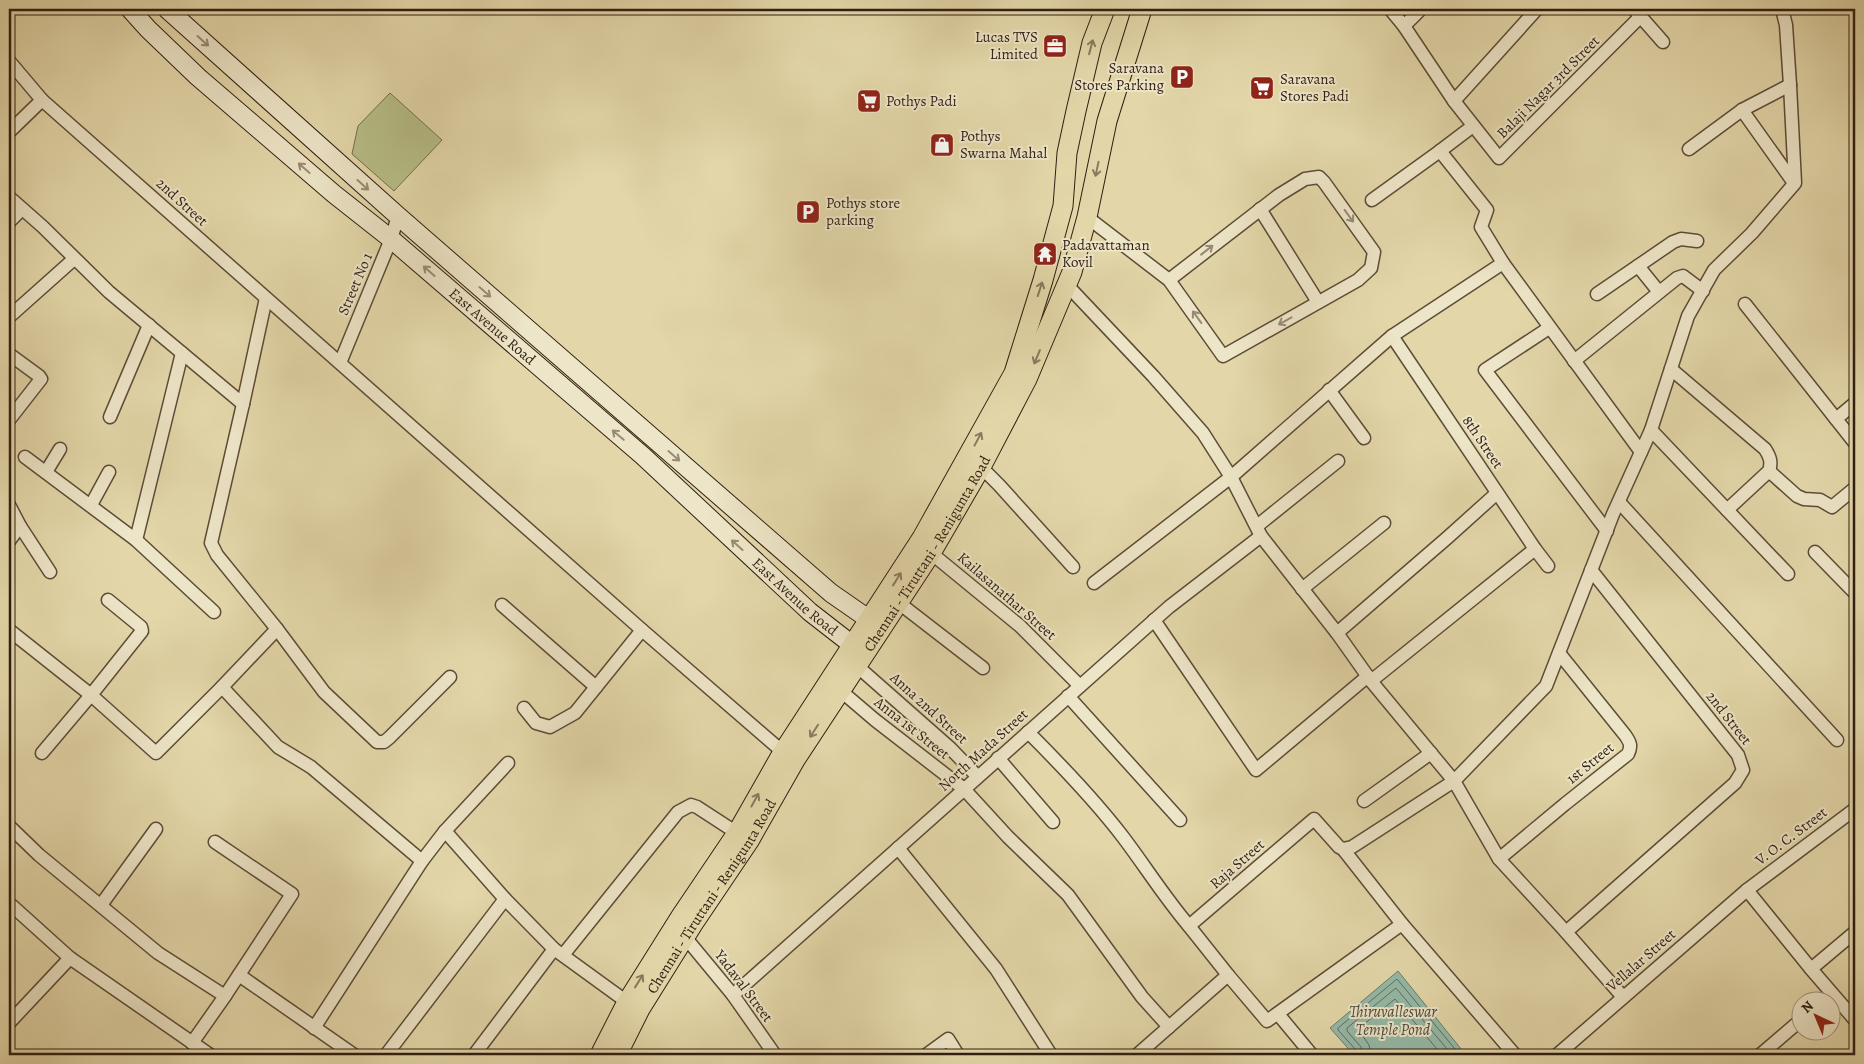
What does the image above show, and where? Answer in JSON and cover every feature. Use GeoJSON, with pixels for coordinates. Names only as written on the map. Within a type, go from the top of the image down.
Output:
{"type":"FeatureCollection","features":[{"type":"Feature","properties":{"kind":"main road","name":"East Avenue Road"},"geometry":{"type":"LineString","coordinates":[[130,9],[148,29],[198,76],[643,456],[858,656]]}},
{"type":"Feature","properties":{"kind":"main road","name":"East Avenue Road"},"geometry":{"type":"LineString","coordinates":[[167,9],[398,216],[831,593],[875,624]]}},
{"type":"Feature","properties":{"kind":"main road","name":"Chennai - Tiruttani - Renigunta Road"},"geometry":{"type":"LineString","coordinates":[[600,1055],[626,1002],[749,840],[795,760],[841,691],[875,624],[1014,372],[1043,280],[1063,206],[1068,153],[1076,111],[1092,43],[1105,9]]}},
{"type":"Feature","properties":{"kind":"main road","name":"Chennai - Tiruttani - Renigunta Road"},"geometry":{"type":"LineString","coordinates":[[875,624],[899,603],[931,553],[981,467],[1027,379],[1067,285],[1087,217],[1107,122],[1142,9]]}},
{"type":"Feature","properties":{"kind":"main road","name":"Chennai - Tiruttani - Renigunta Road"},"geometry":{"type":"LineString","coordinates":[[617,1055],[679,933],[783,752],[858,656]]}},
{"type":"Feature","properties":{"kind":"street"},"geometry":{"type":"LineString","coordinates":[[1372,200],[1473,126],[1404,26],[1390,9]]}},
{"type":"Feature","properties":{"kind":"street"},"geometry":{"type":"LineString","coordinates":[[1404,26],[1421,9]]}},
{"type":"Feature","properties":{"kind":"street"},"geometry":{"type":"LineString","coordinates":[[1454,101],[1537,9]]}},
{"type":"Feature","properties":{"kind":"street"},"geometry":{"type":"LineString","coordinates":[[1515,1055],[1402,924],[1344,849],[1352,847],[1454,781],[1546,686],[1619,502],[1652,430],[1688,316],[1714,270],[1752,233],[1794,183],[1786,25],[1782,9]]}},
{"type":"Feature","properties":{"kind":"street"},"geometry":{"type":"LineString","coordinates":[[1637,13],[1663,42]]}},
{"type":"Feature","properties":{"kind":"street","name":"Balaji Nagar 3rd Street"},"geometry":{"type":"LineString","coordinates":[[1473,126],[1500,158],[1637,13]]}},
{"type":"Feature","properties":{"kind":"street","name":"2nd Street"},"geometry":{"type":"LineString","coordinates":[[9,61],[42,100],[642,630],[783,752]]}},
{"type":"Feature","properties":{"kind":"street"},"geometry":{"type":"LineString","coordinates":[[1689,148],[1742,110],[1790,85]]}},
{"type":"Feature","properties":{"kind":"street"},"geometry":{"type":"LineString","coordinates":[[9,132],[42,100]]}},
{"type":"Feature","properties":{"kind":"street"},"geometry":{"type":"LineString","coordinates":[[1742,110],[1794,183]]}},
{"type":"Feature","properties":{"kind":"street"},"geometry":{"type":"LineString","coordinates":[[1440,151],[1487,210],[1480,228],[1503,263],[1641,452]]}},
{"type":"Feature","properties":{"kind":"street"},"geometry":{"type":"LineString","coordinates":[[1087,217],[1169,280],[1224,356],[1358,280],[1371,268],[1374,252],[1319,177],[1305,179],[1279,194],[1169,280]]}},
{"type":"Feature","properties":{"kind":"street"},"geometry":{"type":"LineString","coordinates":[[9,197],[109,292],[243,404]]}},
{"type":"Feature","properties":{"kind":"street"},"geometry":{"type":"LineString","coordinates":[[9,222],[22,209]]}},
{"type":"Feature","properties":{"kind":"street"},"geometry":{"type":"LineString","coordinates":[[1260,209],[1318,302]]}},
{"type":"Feature","properties":{"kind":"street","name":"Street No 1"},"geometry":{"type":"LineString","coordinates":[[340,363],[391,239],[398,216]]}},
{"type":"Feature","properties":{"kind":"street"},"geometry":{"type":"LineString","coordinates":[[1597,294],[1673,242],[1682,238],[1697,241]]}},
{"type":"Feature","properties":{"kind":"street"},"geometry":{"type":"LineString","coordinates":[[9,317],[74,259]]}},
{"type":"Feature","properties":{"kind":"street"},"geometry":{"type":"LineString","coordinates":[[1094,584],[1231,477],[1392,336],[1503,263]]}},
{"type":"Feature","properties":{"kind":"street"},"geometry":{"type":"LineString","coordinates":[[1638,266],[1659,292]]}},
{"type":"Feature","properties":{"kind":"street"},"geometry":{"type":"LineString","coordinates":[[1574,361],[1677,278],[1683,276],[1702,291]]}},
{"type":"Feature","properties":{"kind":"street"},"geometry":{"type":"LineString","coordinates":[[1067,285],[1153,376],[1203,433],[1231,477],[1259,531],[1370,678],[1454,781],[1499,860],[1623,997]]}},
{"type":"Feature","properties":{"kind":"street"},"geometry":{"type":"LineString","coordinates":[[266,298],[211,543],[217,555],[277,629],[324,692],[377,742],[384,742],[389,738],[450,677]]}},
{"type":"Feature","properties":{"kind":"street"},"geometry":{"type":"LineString","coordinates":[[1745,304],[1855,443]]}},
{"type":"Feature","properties":{"kind":"street"},"geometry":{"type":"LineString","coordinates":[[110,417],[149,325]]}},
{"type":"Feature","properties":{"kind":"street"},"geometry":{"type":"LineString","coordinates":[[1549,328],[1485,370],[1607,531]]}},
{"type":"Feature","properties":{"kind":"street","name":"8th Street"},"geometry":{"type":"LineString","coordinates":[[1392,336],[1548,566]]}},
{"type":"Feature","properties":{"kind":"street"},"geometry":{"type":"LineString","coordinates":[[136,540],[182,353]]}},
{"type":"Feature","properties":{"kind":"street"},"geometry":{"type":"LineString","coordinates":[[9,354],[41,379],[9,420]]}},
{"type":"Feature","properties":{"kind":"street"},"geometry":{"type":"LineString","coordinates":[[1671,369],[1765,449],[1771,460],[1769,471],[1727,510]]}},
{"type":"Feature","properties":{"kind":"street"},"geometry":{"type":"LineString","coordinates":[[1329,390],[1364,438]]}},
{"type":"Feature","properties":{"kind":"street"},"geometry":{"type":"LineString","coordinates":[[1836,419],[1855,403]]}},
{"type":"Feature","properties":{"kind":"street"},"geometry":{"type":"LineString","coordinates":[[1652,430],[1788,574]]}},
{"type":"Feature","properties":{"kind":"street"},"geometry":{"type":"LineString","coordinates":[[46,472],[60,450]]}},
{"type":"Feature","properties":{"kind":"street"},"geometry":{"type":"LineString","coordinates":[[25,457],[136,540],[214,612]]}},
{"type":"Feature","properties":{"kind":"street","name":"North Mada Street"},"geometry":{"type":"LineString","coordinates":[[734,995],[977,776],[1338,461]]}},
{"type":"Feature","properties":{"kind":"street"},"geometry":{"type":"LineString","coordinates":[[981,467],[1000,485],[1073,567]]}},
{"type":"Feature","properties":{"kind":"street"},"geometry":{"type":"LineString","coordinates":[[1769,471],[1797,496],[1804,499],[1820,500],[1832,507],[1855,488]]}},
{"type":"Feature","properties":{"kind":"street"},"geometry":{"type":"LineString","coordinates":[[91,505],[109,472]]}},
{"type":"Feature","properties":{"kind":"street"},"geometry":{"type":"LineString","coordinates":[[1336,633],[1497,493]]}},
{"type":"Feature","properties":{"kind":"street"},"geometry":{"type":"LineString","coordinates":[[1619,502],[1837,740]]}},
{"type":"Feature","properties":{"kind":"street"},"geometry":{"type":"LineString","coordinates":[[9,505],[20,526],[50,572]]}},
{"type":"Feature","properties":{"kind":"street"},"geometry":{"type":"LineString","coordinates":[[1302,589],[1384,523]]}},
{"type":"Feature","properties":{"kind":"street"},"geometry":{"type":"LineString","coordinates":[[9,541],[20,526]]}},
{"type":"Feature","properties":{"kind":"street"},"geometry":{"type":"LineString","coordinates":[[1154,620],[1256,770],[1535,549]]}},
{"type":"Feature","properties":{"kind":"street"},"geometry":{"type":"LineString","coordinates":[[1815,552],[1855,593]]}},
{"type":"Feature","properties":{"kind":"street","name":"Kailasanathar Street"},"geometry":{"type":"LineString","coordinates":[[931,553],[1020,626],[1080,686]]}},
{"type":"Feature","properties":{"kind":"street","name":"2nd Street"},"geometry":{"type":"LineString","coordinates":[[1566,932],[1734,783],[1743,770],[1738,755],[1591,570]]}},
{"type":"Feature","properties":{"kind":"street"},"geometry":{"type":"LineString","coordinates":[[42,753],[142,632],[141,626],[108,600]]}},
{"type":"Feature","properties":{"kind":"street"},"geometry":{"type":"LineString","coordinates":[[899,603],[983,668]]}},
{"type":"Feature","properties":{"kind":"street"},"geometry":{"type":"LineString","coordinates":[[502,605],[596,687]]}},
{"type":"Feature","properties":{"kind":"street"},"geometry":{"type":"LineString","coordinates":[[9,630],[156,753],[277,629]]}},
{"type":"Feature","properties":{"kind":"street"},"geometry":{"type":"LineString","coordinates":[[524,708],[536,723],[550,727],[575,713],[642,630]]}},
{"type":"Feature","properties":{"kind":"street","name":"1st Street"},"geometry":{"type":"LineString","coordinates":[[1499,860],[1628,754],[1630,749],[1629,741],[1625,735],[1559,653]]}},
{"type":"Feature","properties":{"kind":"street","name":"Anna 2nd Street"},"geometry":{"type":"LineString","coordinates":[[858,656],[977,776]]}},
{"type":"Feature","properties":{"kind":"street"},"geometry":{"type":"LineString","coordinates":[[222,687],[278,747],[311,767],[422,861]]}},
{"type":"Feature","properties":{"kind":"street","name":"Anna 1st Street"},"geometry":{"type":"LineString","coordinates":[[841,691],[964,789],[1008,837],[1068,895],[1142,997],[1169,1027]]}},
{"type":"Feature","properties":{"kind":"street"},"geometry":{"type":"LineString","coordinates":[[1068,696],[1180,820]]}},
{"type":"Feature","properties":{"kind":"street"},"geometry":{"type":"LineString","coordinates":[[1028,732],[1064,768],[1122,836],[1174,909],[1267,1021],[1402,924]]}},
{"type":"Feature","properties":{"kind":"street"},"geometry":{"type":"LineString","coordinates":[[1364,801],[1431,754]]}},
{"type":"Feature","properties":{"kind":"street"},"geometry":{"type":"LineString","coordinates":[[998,758],[1053,822]]}},
{"type":"Feature","properties":{"kind":"street"},"geometry":{"type":"LineString","coordinates":[[314,1028],[422,861],[445,831],[508,763]]}},
{"type":"Feature","properties":{"kind":"street"},"geometry":{"type":"LineString","coordinates":[[474,1055],[558,952],[678,812],[691,805],[697,807],[737,833]]}},
{"type":"Feature","properties":{"kind":"street","name":"V. O. C. Street"},"geometry":{"type":"LineString","coordinates":[[1747,890],[1855,809]]}},
{"type":"Feature","properties":{"kind":"street","name":"Raja Street"},"geometry":{"type":"LineString","coordinates":[[1189,926],[1314,819],[1344,849]]}},
{"type":"Feature","properties":{"kind":"street"},"geometry":{"type":"LineString","coordinates":[[9,826],[39,855],[158,953],[225,996]]}},
{"type":"Feature","properties":{"kind":"street"},"geometry":{"type":"LineString","coordinates":[[100,905],[156,829]]}},
{"type":"Feature","properties":{"kind":"street"},"geometry":{"type":"LineString","coordinates":[[445,831],[505,899],[558,952],[626,1002]]}},
{"type":"Feature","properties":{"kind":"street"},"geometry":{"type":"LineString","coordinates":[[192,1043],[292,894],[215,842]]}},
{"type":"Feature","properties":{"kind":"street"},"geometry":{"type":"LineString","coordinates":[[898,848],[996,969],[1051,1055]]}},
{"type":"Feature","properties":{"kind":"street"},"geometry":{"type":"LineString","coordinates":[[1747,890],[1831,992]]}},
{"type":"Feature","properties":{"kind":"street","name":"Vellalar Street"},"geometry":{"type":"LineString","coordinates":[[1557,1055],[1747,890]]}},
{"type":"Feature","properties":{"kind":"street"},"geometry":{"type":"LineString","coordinates":[[386,1055],[505,899]]}},
{"type":"Feature","properties":{"kind":"street"},"geometry":{"type":"LineString","coordinates":[[9,903],[70,958],[210,1055]]}},
{"type":"Feature","properties":{"kind":"street"},"geometry":{"type":"LineString","coordinates":[[1811,969],[1855,932]]}},
{"type":"Feature","properties":{"kind":"street","name":"Yadaval Street"},"geometry":{"type":"LineString","coordinates":[[679,933],[734,995],[775,1055]]}},
{"type":"Feature","properties":{"kind":"street"},"geometry":{"type":"LineString","coordinates":[[9,1023],[70,958]]}},
{"type":"Feature","properties":{"kind":"street"},"geometry":{"type":"LineString","coordinates":[[239,975],[354,1055]]}},
{"type":"Feature","properties":{"kind":"street"},"geometry":{"type":"LineString","coordinates":[[1137,1055],[1228,975]]}},
{"type":"Feature","properties":{"kind":"street"},"geometry":{"type":"LineString","coordinates":[[1842,1005],[1855,1020]]}},
{"type":"Feature","properties":{"kind":"street"},"geometry":{"type":"LineString","coordinates":[[1278,1014],[1312,1055]]}},
{"type":"Feature","properties":{"kind":"street"},"geometry":{"type":"LineString","coordinates":[[1760,1055],[1792,1028]]}},
{"type":"Feature","properties":{"kind":"street"},"geometry":{"type":"LineString","coordinates":[[926,1055],[948,1039],[958,1055]]}},
{"type":"Feature","properties":{"kind":"green space"},"geometry":{"type":"Polygon","coordinates":[[[390,93],[442,140],[394,191],[352,154],[358,126],[390,93]]]}},
{"type":"Feature","properties":{"kind":"water","name":"Thiruvalleswar Temple Pond"},"geometry":{"type":"Polygon","coordinates":[[[1398,971],[1466,1055],[1354,1055],[1330,1028],[1398,971]]]}},
{"type":"Feature","properties":{"kind":"place","name":"Lucas TVS Limited"},"geometry":{"type":"Point","coordinates":[1055,46]}},
{"type":"Feature","properties":{"kind":"place","name":"Saravana Stores Parking"},"geometry":{"type":"Point","coordinates":[1182,77]}},
{"type":"Feature","properties":{"kind":"place","name":"Saravana Stores Padi"},"geometry":{"type":"Point","coordinates":[1262,88]}},
{"type":"Feature","properties":{"kind":"place","name":"Pothys Padi"},"geometry":{"type":"Point","coordinates":[869,101]}},
{"type":"Feature","properties":{"kind":"place","name":"Pothys Swarna Mahal"},"geometry":{"type":"Point","coordinates":[942,145]}},
{"type":"Feature","properties":{"kind":"place","name":"Pothys store parking"},"geometry":{"type":"Point","coordinates":[808,212]}},
{"type":"Feature","properties":{"kind":"place","name":"Padavattaman Kovil"},"geometry":{"type":"Point","coordinates":[1045,254]}}]}
